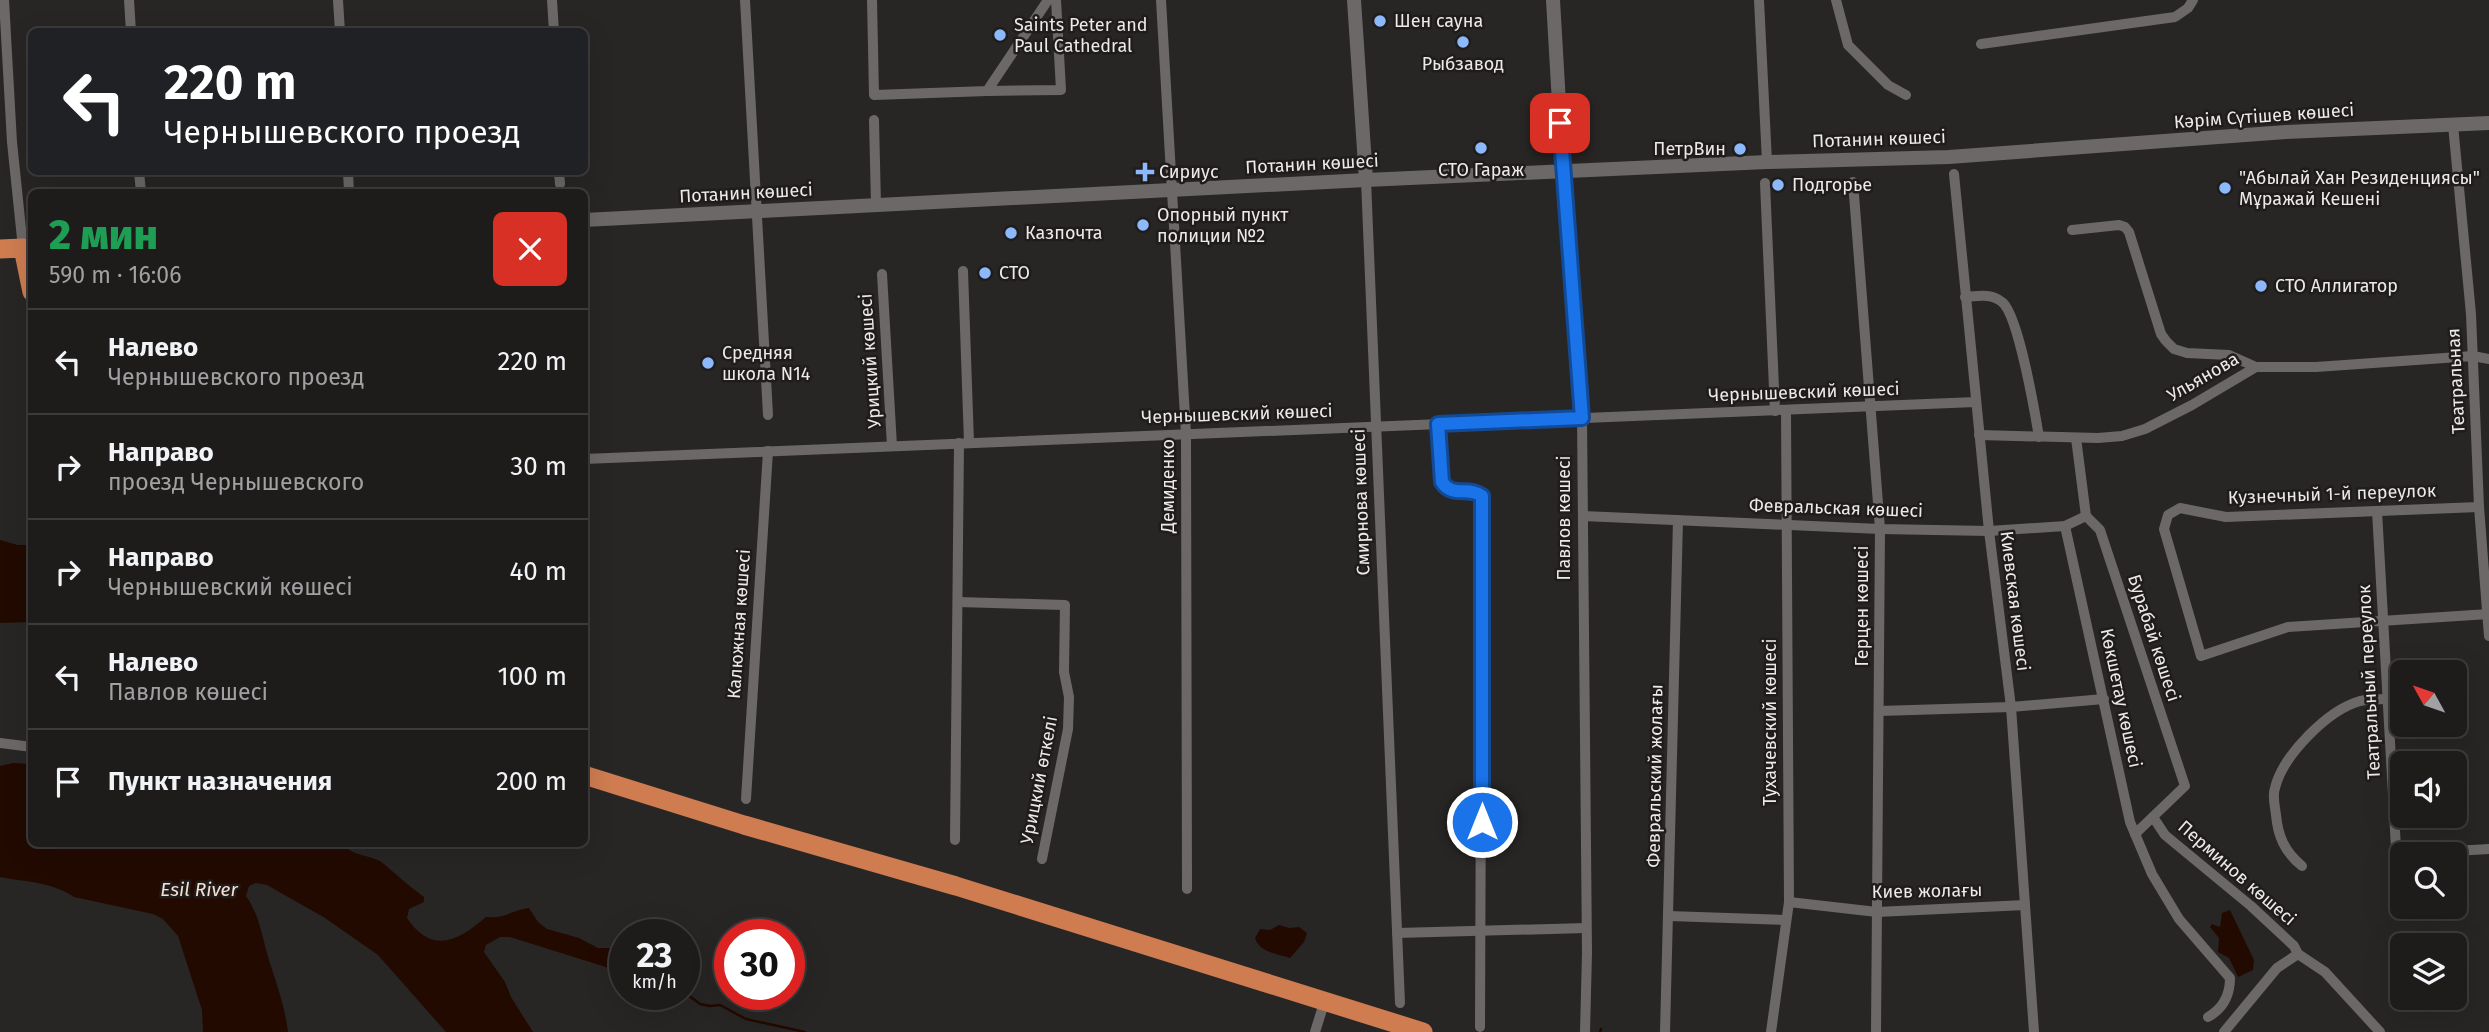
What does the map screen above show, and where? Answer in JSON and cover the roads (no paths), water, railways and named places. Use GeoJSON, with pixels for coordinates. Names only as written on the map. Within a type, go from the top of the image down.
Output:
{"type":"FeatureCollection","features":[{"type":"Feature","properties":{"kind":"highway"},"geometry":{"type":"LineString","coordinates":[[0,250],[27,248]]}},
{"type":"Feature","properties":{"kind":"highway"},"geometry":{"type":"LineString","coordinates":[[588,776],[744,825],[956,886],[1423,1032]]}},
{"type":"Feature","properties":{"kind":"main road","name":"Смирнова көшесі"},"geometry":{"type":"LineString","coordinates":[[1354,0],[1366,180]]}},
{"type":"Feature","properties":{"kind":"main road","name":"Павлов көшесі"},"geometry":{"type":"LineString","coordinates":[[1553,0],[1563,172]]}},
{"type":"Feature","properties":{"kind":"main road","name":"Кәрім Сүтішев көшесі"},"geometry":{"type":"LineString","coordinates":[[2042,144],[2489,123]]}},
{"type":"Feature","properties":{"kind":"main road","name":"Потанин көшесі"},"geometry":{"type":"LineString","coordinates":[[588,220],[1366,180],[1767,162],[1949,157],[2042,144]]}},
{"type":"Feature","properties":{"kind":"street"},"geometry":{"type":"LineString","coordinates":[[4,0],[12,142],[27,248]]}},
{"type":"Feature","properties":{"kind":"street"},"geometry":{"type":"LineString","coordinates":[[130,0],[131,28]]}},
{"type":"Feature","properties":{"kind":"street"},"geometry":{"type":"LineString","coordinates":[[338,0],[340,28]]}},
{"type":"Feature","properties":{"kind":"street"},"geometry":{"type":"LineString","coordinates":[[552,0],[554,28]]}},
{"type":"Feature","properties":{"kind":"street"},"geometry":{"type":"LineString","coordinates":[[745,0],[768,415]]}},
{"type":"Feature","properties":{"kind":"street"},"geometry":{"type":"LineString","coordinates":[[872,0],[874,95],[1062,90],[1056,0]]}},
{"type":"Feature","properties":{"kind":"street"},"geometry":{"type":"LineString","coordinates":[[987,91],[1048,0]]}},
{"type":"Feature","properties":{"kind":"street","name":"Демиденко"},"geometry":{"type":"LineString","coordinates":[[1161,0],[1186,434],[1187,889]]}},
{"type":"Feature","properties":{"kind":"street"},"geometry":{"type":"LineString","coordinates":[[1759,0],[1767,162]]}},
{"type":"Feature","properties":{"kind":"street"},"geometry":{"type":"LineString","coordinates":[[1836,0],[1848,45],[1888,85],[1906,95]]}},
{"type":"Feature","properties":{"kind":"street"},"geometry":{"type":"LineString","coordinates":[[1981,44],[2175,17],[2188,8],[2193,0]]}},
{"type":"Feature","properties":{"kind":"street"},"geometry":{"type":"LineString","coordinates":[[874,120],[876,205]]}},
{"type":"Feature","properties":{"kind":"street","name":"Театральная"},"geometry":{"type":"LineString","coordinates":[[2453,125],[2473,356],[2479,507],[2489,635]]}},
{"type":"Feature","properties":{"kind":"street","name":"Павлов көшесі"},"geometry":{"type":"LineString","coordinates":[[1563,172],[1582,418],[1587,953],[1585,1032]]}},
{"type":"Feature","properties":{"kind":"street","name":"Киевская көшесі"},"geometry":{"type":"LineString","coordinates":[[1954,174],[1989,531],[2011,707],[2034,1032]]}},
{"type":"Feature","properties":{"kind":"street"},"geometry":{"type":"LineString","coordinates":[[559,175],[560,184]]}},
{"type":"Feature","properties":{"kind":"street","name":"Смирнова көшесі"},"geometry":{"type":"LineString","coordinates":[[1366,180],[1400,1003]]}},
{"type":"Feature","properties":{"kind":"street","name":"Герцен көшесі"},"geometry":{"type":"LineString","coordinates":[[1853,182],[1880,529],[1876,1032]]}},
{"type":"Feature","properties":{"kind":"street","name":"Тухачевский көшесі"},"geometry":{"type":"LineString","coordinates":[[1765,183],[1786,524],[1789,902],[1771,1032]]}},
{"type":"Feature","properties":{"kind":"street"},"geometry":{"type":"LineString","coordinates":[[2072,230],[2119,225],[2125,227],[2129,232],[2161,334],[2174,349],[2187,353],[2229,355],[2256,367]]}},
{"type":"Feature","properties":{"kind":"street"},"geometry":{"type":"LineString","coordinates":[[955,839],[958,601],[964,443],[963,271]]}},
{"type":"Feature","properties":{"kind":"street","name":"Урицкий көшесі"},"geometry":{"type":"LineString","coordinates":[[882,274],[892,446]]}},
{"type":"Feature","properties":{"kind":"street"},"geometry":{"type":"LineString","coordinates":[[1965,298],[1980,295],[1993,297],[2007,308],[2027,371],[2039,437]]}},
{"type":"Feature","properties":{"kind":"street","name":"Ульянова"},"geometry":{"type":"LineString","coordinates":[[1979,435],[2076,438],[2122,436],[2145,429],[2192,405],[2256,367],[2473,356],[2489,359]]}},
{"type":"Feature","properties":{"kind":"street","name":"Чернышевский көшесі"},"geometry":{"type":"LineString","coordinates":[[588,458],[1976,402]]}},
{"type":"Feature","properties":{"kind":"street"},"geometry":{"type":"LineString","coordinates":[[1438,424],[1442,482],[1448,489],[1477,492],[1482,496],[1480,1027]]}},
{"type":"Feature","properties":{"kind":"street","name":"Бурабай көшесі"},"geometry":{"type":"LineString","coordinates":[[2076,438],[2086,516],[2100,530],[2185,786],[2135,834]]}},
{"type":"Feature","properties":{"kind":"street","name":"Калюжная көшесі"},"geometry":{"type":"LineString","coordinates":[[746,799],[768,451]]}},
{"type":"Feature","properties":{"kind":"street","name":"Кузнечный 1-й переулок"},"geometry":{"type":"LineString","coordinates":[[2383,621],[2288,627],[2202,656],[2164,529],[2166,518],[2172,511],[2180,508],[2226,517],[2479,507]]}},
{"type":"Feature","properties":{"kind":"street","name":"Театральный переулок"},"geometry":{"type":"LineString","coordinates":[[2377,511],[2395,845],[2403,854],[2489,849]]}},
{"type":"Feature","properties":{"kind":"street","name":"Февральская көшесі"},"geometry":{"type":"LineString","coordinates":[[1583,516],[1989,531],[2065,526],[2086,516]]}},
{"type":"Feature","properties":{"kind":"street","name":"Февральский жолағы"},"geometry":{"type":"LineString","coordinates":[[1665,1032],[1678,520]]}},
{"type":"Feature","properties":{"kind":"street","name":"Көкшетау көшесі"},"geometry":{"type":"LineString","coordinates":[[2065,526],[2130,822],[2152,874],[2179,919],[2230,978],[2226,1001],[2208,1017]]}},
{"type":"Feature","properties":{"kind":"street","name":"Урицкий өткелі"},"geometry":{"type":"LineString","coordinates":[[958,601],[1065,605],[1064,672],[1069,713],[1067,737],[1042,859]]}},
{"type":"Feature","properties":{"kind":"street"},"geometry":{"type":"LineString","coordinates":[[2383,621],[2488,614]]}},
{"type":"Feature","properties":{"kind":"street"},"geometry":{"type":"LineString","coordinates":[[1879,711],[2011,707],[2104,699]]}},
{"type":"Feature","properties":{"kind":"street"},"geometry":{"type":"LineString","coordinates":[[2302,866],[2286,849],[2277,830],[2273,791],[2278,776],[2298,748],[2334,713],[2361,701],[2387,699]]}},
{"type":"Feature","properties":{"kind":"street"},"geometry":{"type":"LineString","coordinates":[[0,743],[28,746]]}},
{"type":"Feature","properties":{"kind":"street","name":"Перминов көшесі"},"geometry":{"type":"LineString","coordinates":[[2153,817],[2165,835],[2251,906],[2294,946],[2298,954],[2325,972],[2380,1032]]}},
{"type":"Feature","properties":{"kind":"street","name":"Киев жолағы"},"geometry":{"type":"LineString","coordinates":[[1789,902],[1877,912],[2025,905]]}},
{"type":"Feature","properties":{"kind":"street"},"geometry":{"type":"LineString","coordinates":[[1669,916],[1786,920]]}},
{"type":"Feature","properties":{"kind":"street"},"geometry":{"type":"LineString","coordinates":[[1397,933],[1586,928]]}},
{"type":"Feature","properties":{"kind":"street"},"geometry":{"type":"LineString","coordinates":[[2224,1032],[2277,968],[2298,954]]}},
{"type":"Feature","properties":{"kind":"street"},"geometry":{"type":"LineString","coordinates":[[1315,1032],[1325,1000]]}},
{"type":"Feature","properties":{"kind":"water"},"geometry":{"type":"Polygon","coordinates":[[[0,540],[28,545],[28,622],[0,623],[0,540]]]}},
{"type":"Feature","properties":{"kind":"water","name":"Esil River"},"geometry":{"type":"Polygon","coordinates":[[[28,764],[28,847],[346,847],[352,852],[380,861],[424,897],[424,902],[409,909],[407,918],[416,930],[426,937],[436,940],[455,938],[486,917],[498,917],[529,908],[538,922],[547,929],[579,938],[598,948],[609,948],[609,968],[510,937],[500,937],[486,945],[484,952],[505,982],[533,1032],[446,1032],[378,955],[325,918],[267,885],[256,883],[249,886],[246,896],[260,925],[288,1032],[203,1032],[202,1010],[178,936],[163,919],[153,914],[74,897],[48,885],[0,877],[0,766],[28,764]]]}},
{"type":"Feature","properties":{"kind":"water"},"geometry":{"type":"Polygon","coordinates":[[[2230,910],[2254,960],[2253,970],[2238,977],[2229,958],[2218,952],[2219,938],[2210,927],[2212,924],[2220,927],[2222,913],[2230,910]]]}},
{"type":"Feature","properties":{"kind":"water"},"geometry":{"type":"Polygon","coordinates":[[[1279,925],[1299,927],[1307,933],[1304,942],[1290,958],[1264,949],[1255,938],[1260,929],[1270,930],[1279,925]]]}},
{"type":"Feature","properties":{"kind":"waterway"},"geometry":{"type":"LineString","coordinates":[[700,1004],[720,1005],[746,1019],[805,1032]]}},
{"type":"Feature","properties":{"kind":"place","name":"Шен сауна"},"geometry":{"type":"Point","coordinates":[1380,21]}},
{"type":"Feature","properties":{"kind":"place","name":"Saints Peter and Paul Cathedral"},"geometry":{"type":"Point","coordinates":[1000,35]}},
{"type":"Feature","properties":{"kind":"place","name":"Рыбзавод"},"geometry":{"type":"Point","coordinates":[1463,42]}},
{"type":"Feature","properties":{"kind":"place","name":"СТО Гараж"},"geometry":{"type":"Point","coordinates":[1481,148]}},
{"type":"Feature","properties":{"kind":"place","name":"ПетрВин"},"geometry":{"type":"Point","coordinates":[1740,149]}},
{"type":"Feature","properties":{"kind":"place","name":"Сириус"},"geometry":{"type":"Point","coordinates":[1145,172]}},
{"type":"Feature","properties":{"kind":"place","name":"Подгорье"},"geometry":{"type":"Point","coordinates":[1778,185]}},
{"type":"Feature","properties":{"kind":"place","name":"\"Абылай Хан Резиденциясы\" Мұражай Кешені"},"geometry":{"type":"Point","coordinates":[2225,188]}},
{"type":"Feature","properties":{"kind":"place","name":"Опорный пункт полиции №2"},"geometry":{"type":"Point","coordinates":[1143,225]}},
{"type":"Feature","properties":{"kind":"place","name":"Казпочта"},"geometry":{"type":"Point","coordinates":[1011,233]}},
{"type":"Feature","properties":{"kind":"place","name":"СТО"},"geometry":{"type":"Point","coordinates":[985,273]}},
{"type":"Feature","properties":{"kind":"place","name":"СТО Аллигатор"},"geometry":{"type":"Point","coordinates":[2261,286]}},
{"type":"Feature","properties":{"kind":"place","name":"Средняя школа N14"},"geometry":{"type":"Point","coordinates":[708,363]}}]}
